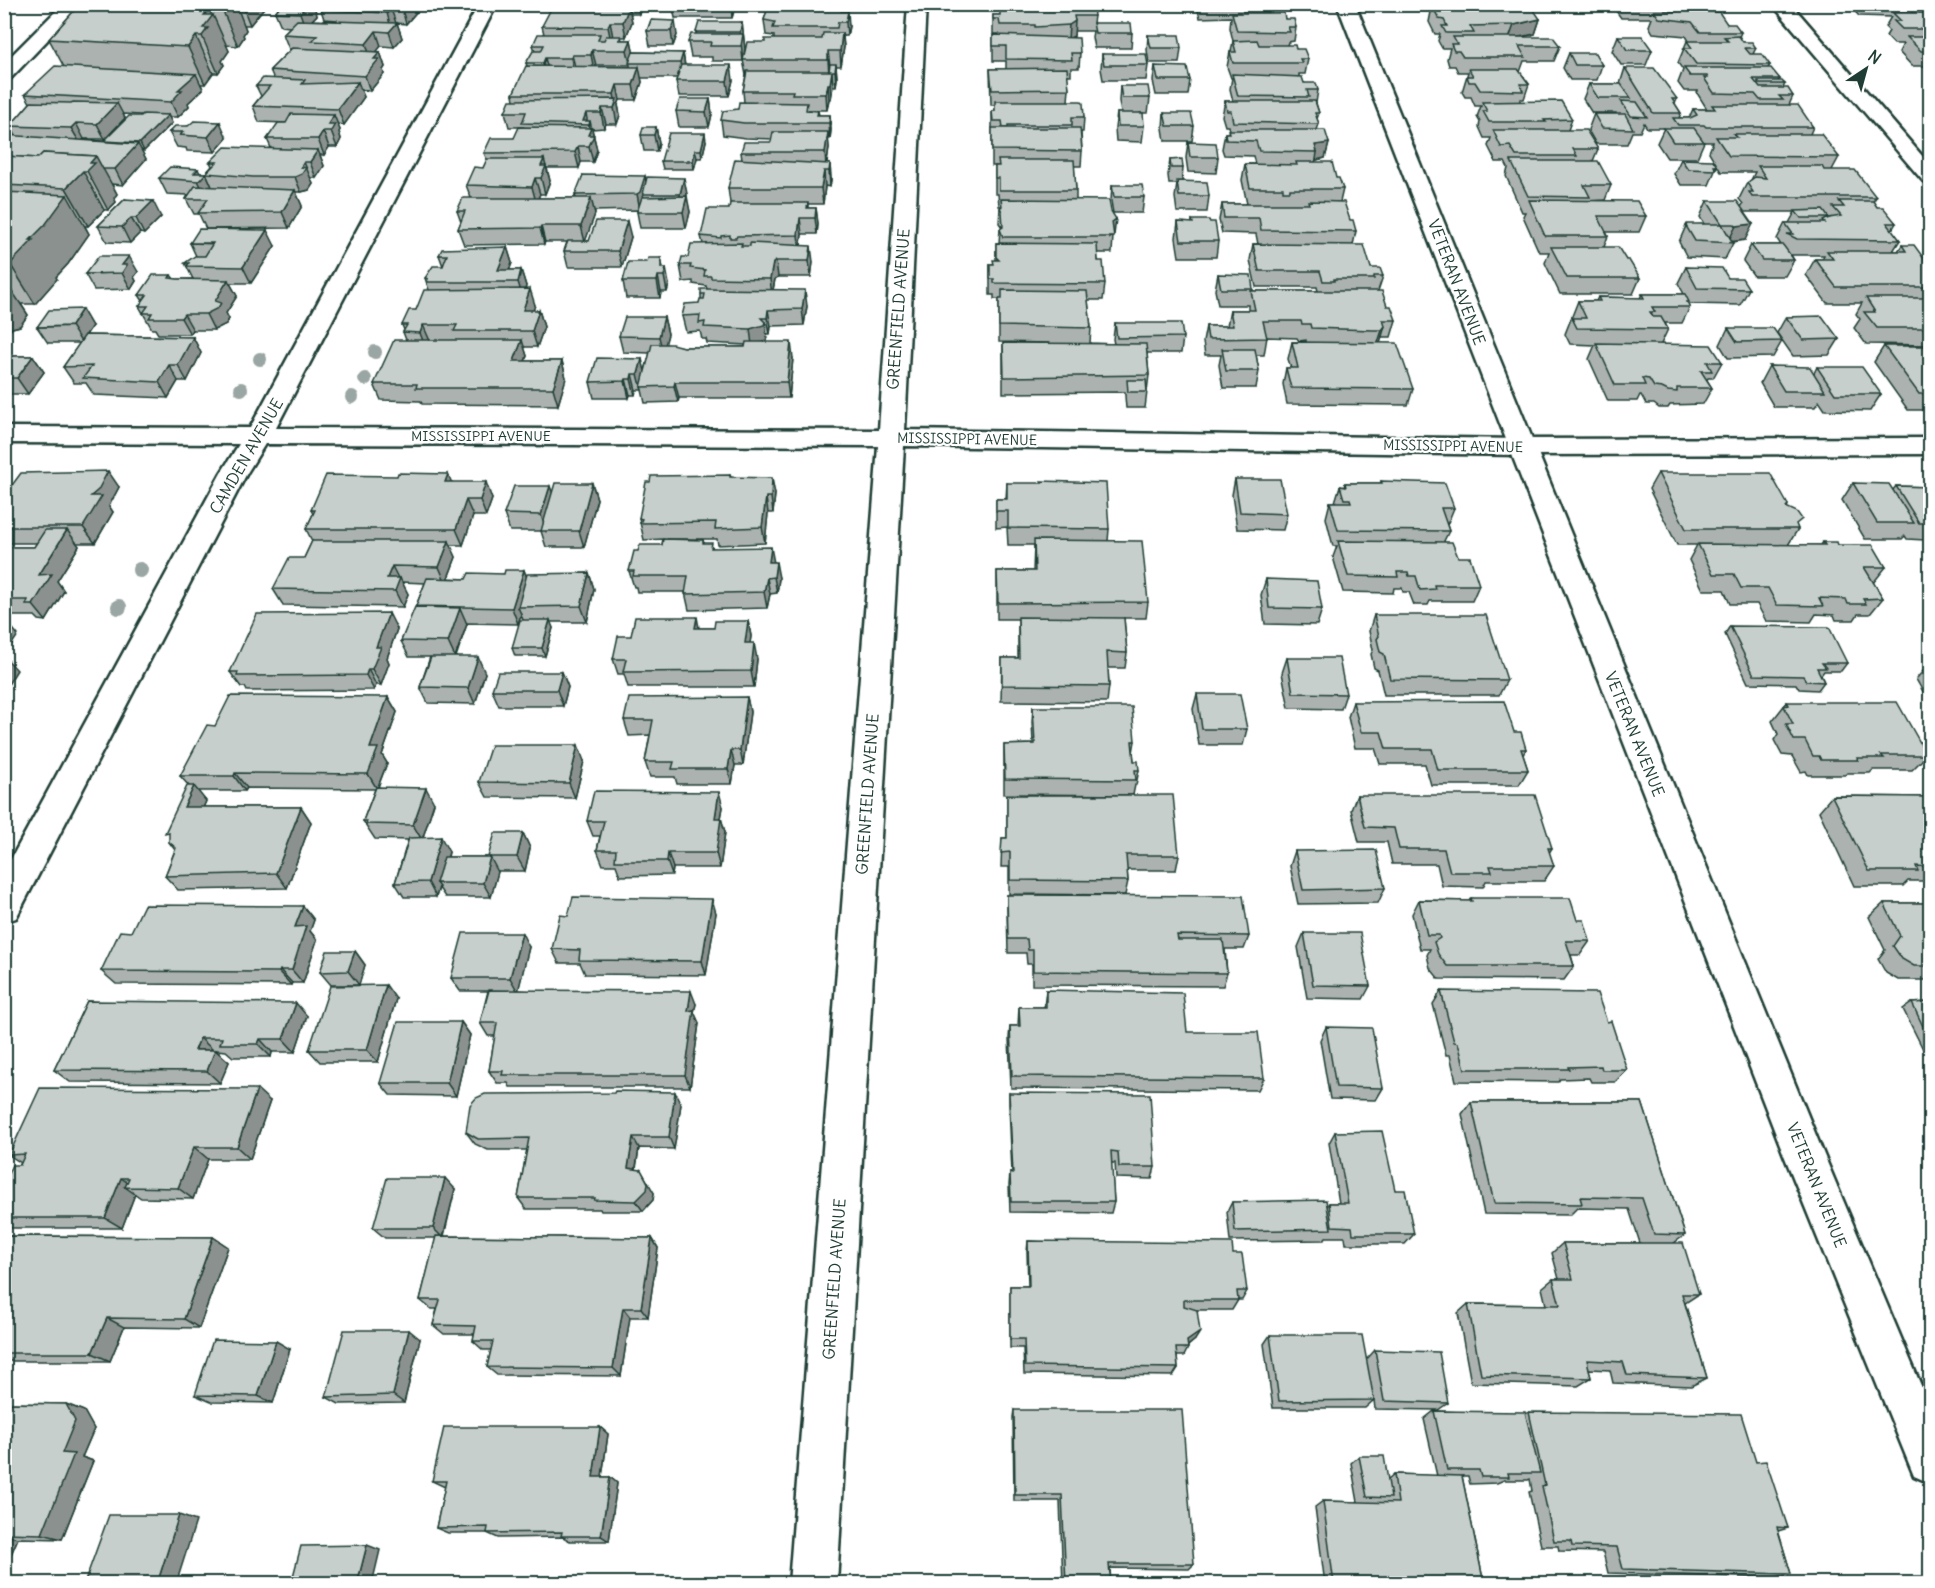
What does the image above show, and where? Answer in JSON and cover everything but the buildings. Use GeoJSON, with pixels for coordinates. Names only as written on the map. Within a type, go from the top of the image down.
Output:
{"type":"FeatureCollection","features":[{"type":"Feature","properties":{"kind":"street"},"geometry":{"type":"LineString","coordinates":[[4,74],[73,4]]}},
{"type":"Feature","properties":{"kind":"street","name":"CAMDEN AVENUE"},"geometry":{"type":"LineString","coordinates":[[4,908],[234,473],[259,435],[488,4]]}},
{"type":"Feature","properties":{"kind":"street","name":"GREENFIELD AVENUE"},"geometry":{"type":"LineString","coordinates":[[813,1584],[891,438],[917,4]]}},
{"type":"Feature","properties":{"kind":"street","name":"VETERAN AVENUE"},"geometry":{"type":"LineString","coordinates":[[1346,4],[1800,1144],[1930,1460]]}},
{"type":"Feature","properties":{"kind":"street"},"geometry":{"type":"LineString","coordinates":[[1781,4],[1930,177]]}},
{"type":"Feature","properties":{"kind":"street","name":"MISSISSIPPI AVENUE"},"geometry":{"type":"LineString","coordinates":[[4,435],[891,438],[1521,447],[1930,446]]}}]}
